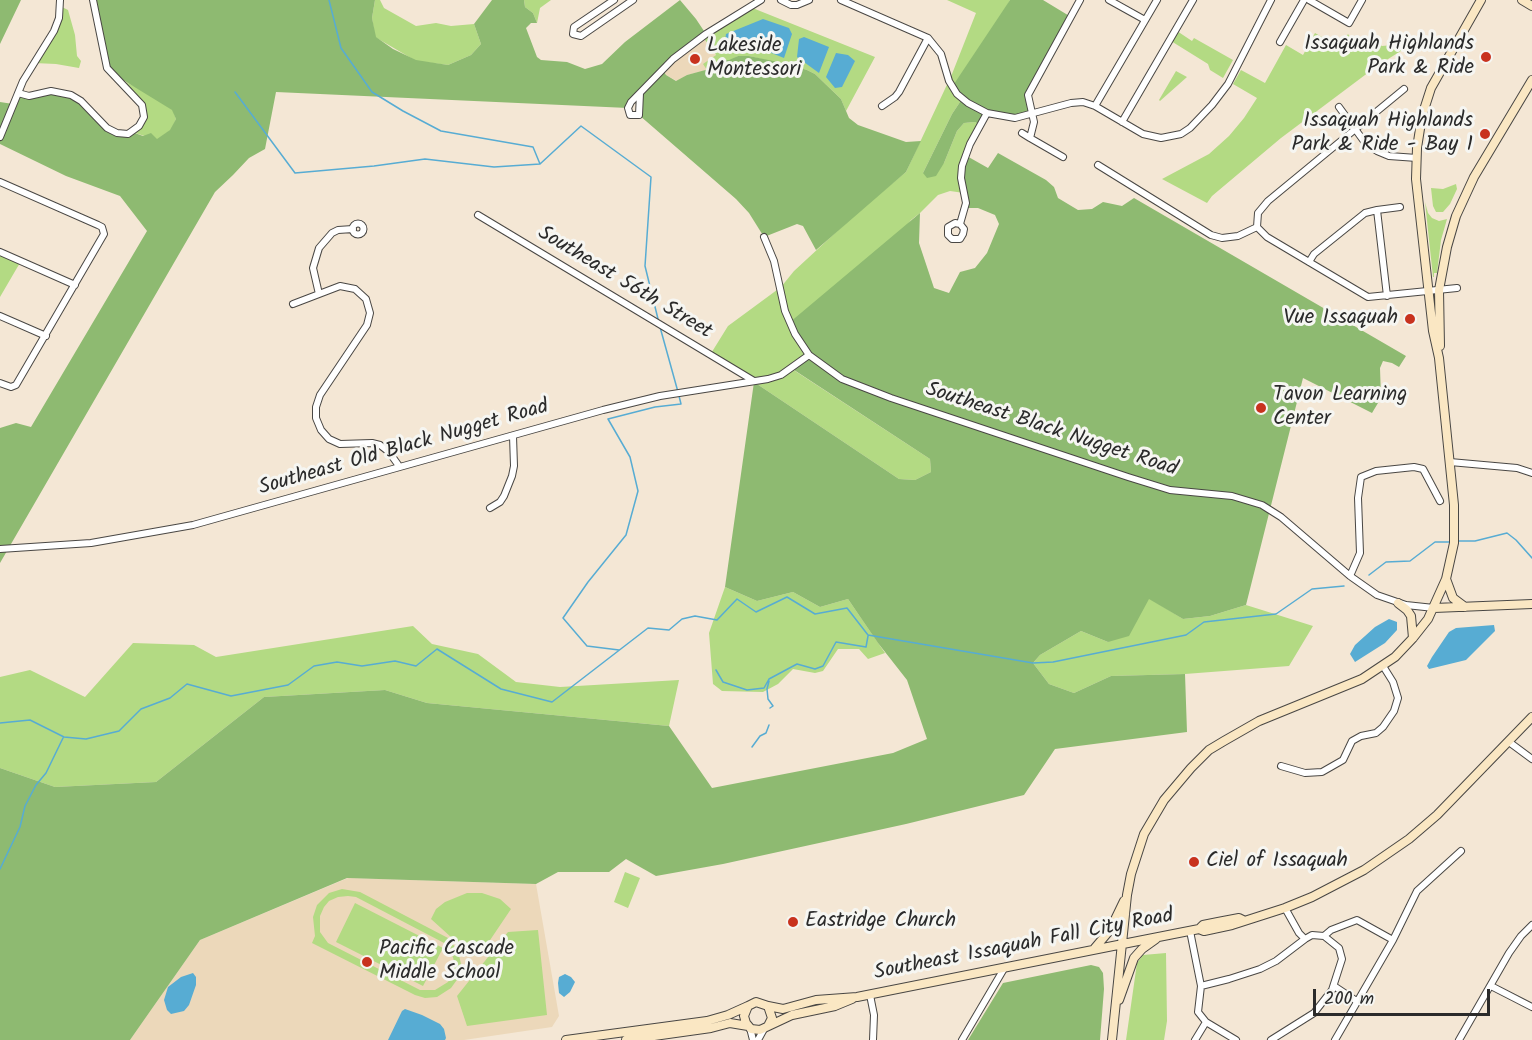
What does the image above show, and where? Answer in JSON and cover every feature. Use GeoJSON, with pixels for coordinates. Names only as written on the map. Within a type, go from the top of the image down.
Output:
{"type":"FeatureCollection","features":[{"type":"Feature","properties":{"kind":"main road"},"geometry":{"type":"LineString","coordinates":[[1439,358],[1433,331],[1416,178],[1420,127],[1431,88],[1481,0]]}},
{"type":"Feature","properties":{"kind":"main road"},"geometry":{"type":"LineString","coordinates":[[1522,0],[1532,6]]}},
{"type":"Feature","properties":{"kind":"main road"},"geometry":{"type":"LineString","coordinates":[[1112,1040],[1127,895],[1136,854],[1152,819],[1174,787],[1209,750],[1259,721],[1336,691],[1383,666],[1413,638],[1434,608],[1450,565],[1455,522],[1439,358],[1439,290],[1449,237],[1464,198],[1532,80]]}},
{"type":"Feature","properties":{"kind":"main road"},"geometry":{"type":"LineString","coordinates":[[1446,579],[1453,598],[1465,607]]}},
{"type":"Feature","properties":{"kind":"main road"},"geometry":{"type":"LineString","coordinates":[[1398,603],[1411,616],[1413,638]]}},
{"type":"Feature","properties":{"kind":"main road","name":"Southeast Black Nugget Road"},"geometry":{"type":"LineString","coordinates":[[1434,608],[1532,604]]}},
{"type":"Feature","properties":{"kind":"main road","name":"Southeast Issaquah Fall City Road"},"geometry":{"type":"LineString","coordinates":[[768,1006],[783,1008],[816,1000],[870,995],[1195,930],[1203,925],[1218,922],[1239,918],[1243,921],[1285,908],[1337,885],[1391,852],[1437,815],[1532,717]]}},
{"type":"Feature","properties":{"kind":"main road"},"geometry":{"type":"LineString","coordinates":[[1094,949],[1110,930],[1127,895]]}},
{"type":"Feature","properties":{"kind":"main road"},"geometry":{"type":"LineString","coordinates":[[1115,1011],[1134,958],[1158,937]]}},
{"type":"Feature","properties":{"kind":"main road","name":"Southeast Issaquah Fall City Road"},"geometry":{"type":"LineString","coordinates":[[766,1028],[792,1015],[835,1006],[857,997]]}},
{"type":"Feature","properties":{"kind":"main road"},"geometry":{"type":"LineString","coordinates":[[566,1040],[707,1021],[723,1017],[756,1002],[768,1006],[772,1018],[766,1028],[756,1030],[730,1023],[711,1028],[626,1040]]}},
{"type":"Feature","properties":{"kind":"main road"},"geometry":{"type":"LineString","coordinates":[[748,1006],[744,1016],[749,1027]]}},
{"type":"Feature","properties":{"kind":"street"},"geometry":{"type":"LineString","coordinates":[[0,137],[18,93],[54,32],[59,18],[60,0]]}},
{"type":"Feature","properties":{"kind":"street"},"geometry":{"type":"LineString","coordinates":[[18,93],[29,96],[51,91],[71,95],[81,101],[107,129],[117,133],[128,134],[139,126],[144,117],[142,105],[107,68],[93,0]]}},
{"type":"Feature","properties":{"kind":"street"},"geometry":{"type":"LineString","coordinates":[[614,0],[574,27],[573,34],[580,36],[633,0]]}},
{"type":"Feature","properties":{"kind":"street"},"geometry":{"type":"LineString","coordinates":[[640,93],[673,58],[706,33],[761,0]]}},
{"type":"Feature","properties":{"kind":"street"},"geometry":{"type":"LineString","coordinates":[[781,0],[797,5],[809,0]]}},
{"type":"Feature","properties":{"kind":"street"},"geometry":{"type":"LineString","coordinates":[[841,0],[928,38],[941,54],[949,81],[957,94],[968,104],[987,113],[1009,118],[1032,115],[1077,102],[1095,106],[1143,134],[1161,138],[1181,134],[1199,121],[1228,84],[1271,0]]}},
{"type":"Feature","properties":{"kind":"street"},"geometry":{"type":"LineString","coordinates":[[1030,138],[1034,129],[1028,101],[1029,90],[1080,0]]}},
{"type":"Feature","properties":{"kind":"street"},"geometry":{"type":"LineString","coordinates":[[1109,0],[1145,20]]}},
{"type":"Feature","properties":{"kind":"street"},"geometry":{"type":"LineString","coordinates":[[1095,106],[1157,0]]}},
{"type":"Feature","properties":{"kind":"street"},"geometry":{"type":"LineString","coordinates":[[1122,122],[1192,0]]}},
{"type":"Feature","properties":{"kind":"street"},"geometry":{"type":"LineString","coordinates":[[1280,42],[1304,0]]}},
{"type":"Feature","properties":{"kind":"street"},"geometry":{"type":"LineString","coordinates":[[1309,0],[1349,23],[1362,0]]}},
{"type":"Feature","properties":{"kind":"street"},"geometry":{"type":"LineString","coordinates":[[882,106],[899,92],[928,38]]}},
{"type":"Feature","properties":{"kind":"street"},"geometry":{"type":"LineString","coordinates":[[1404,89],[1262,207],[1256,219],[1257,227],[1267,237],[1368,297],[1457,288]]}},
{"type":"Feature","properties":{"kind":"street"},"geometry":{"type":"LineString","coordinates":[[1339,107],[1366,144],[1389,156],[1417,158]]}},
{"type":"Feature","properties":{"kind":"street"},"geometry":{"type":"LineString","coordinates":[[960,224],[966,203],[961,178],[962,166],[970,144],[987,113]]}},
{"type":"Feature","properties":{"kind":"street"},"geometry":{"type":"LineString","coordinates":[[1022,133],[1063,157]]}},
{"type":"Feature","properties":{"kind":"street"},"geometry":{"type":"LineString","coordinates":[[1098,165],[1211,235],[1222,238],[1238,237],[1257,227]]}},
{"type":"Feature","properties":{"kind":"street"},"geometry":{"type":"LineString","coordinates":[[0,182],[98,225],[104,231],[103,238],[14,387],[0,383]]}},
{"type":"Feature","properties":{"kind":"street"},"geometry":{"type":"LineString","coordinates":[[1309,262],[1314,254],[1362,214],[1400,207]]}},
{"type":"Feature","properties":{"kind":"street"},"geometry":{"type":"LineString","coordinates":[[1377,210],[1387,296]]}},
{"type":"Feature","properties":{"kind":"street","name":"Southeast 56th Street"},"geometry":{"type":"LineString","coordinates":[[478,215],[754,382]]}},
{"type":"Feature","properties":{"kind":"street"},"geometry":{"type":"LineString","coordinates":[[319,294],[313,268],[319,248],[332,233],[338,230],[353,229]]}},
{"type":"Feature","properties":{"kind":"street","name":"Southeast Black Nugget Road"},"geometry":{"type":"LineString","coordinates":[[764,237],[774,261],[789,324],[809,355],[842,379],[876,393],[1170,490],[1232,496],[1262,505],[1281,517],[1350,576],[1377,595],[1398,603],[1434,608]]}},
{"type":"Feature","properties":{"kind":"street"},"geometry":{"type":"LineString","coordinates":[[0,252],[75,285]]}},
{"type":"Feature","properties":{"kind":"street"},"geometry":{"type":"LineString","coordinates":[[293,304],[340,286],[355,289],[366,299],[370,313],[367,325],[320,395],[315,412],[317,424],[329,439],[340,444],[380,445],[389,452],[399,466]]}},
{"type":"Feature","properties":{"kind":"street"},"geometry":{"type":"LineString","coordinates":[[0,316],[46,336]]}},
{"type":"Feature","properties":{"kind":"street","name":"Southeast Old Black Nugget Road"},"geometry":{"type":"LineString","coordinates":[[0,549],[91,543],[171,530],[651,398],[754,382],[781,375],[809,355]]}},
{"type":"Feature","properties":{"kind":"street"},"geometry":{"type":"LineString","coordinates":[[490,508],[500,502],[512,476],[513,436]]}},
{"type":"Feature","properties":{"kind":"street"},"geometry":{"type":"LineString","coordinates":[[1450,462],[1517,468],[1532,472]]}},
{"type":"Feature","properties":{"kind":"street"},"geometry":{"type":"LineString","coordinates":[[1350,576],[1360,553],[1358,498],[1360,479],[1363,475],[1414,466],[1423,469],[1440,501]]}},
{"type":"Feature","properties":{"kind":"street"},"geometry":{"type":"LineString","coordinates":[[1281,766],[1305,773],[1330,769],[1343,760],[1352,741],[1360,736],[1376,733],[1383,727],[1394,711],[1398,698],[1383,666]]}},
{"type":"Feature","properties":{"kind":"street"},"geometry":{"type":"LineString","coordinates":[[1509,742],[1532,759]]}},
{"type":"Feature","properties":{"kind":"street"},"geometry":{"type":"LineString","coordinates":[[1335,1040],[1393,940],[1420,887],[1461,851]]}},
{"type":"Feature","properties":{"kind":"street"},"geometry":{"type":"LineString","coordinates":[[1285,908],[1305,939]]}},
{"type":"Feature","properties":{"kind":"street"},"geometry":{"type":"LineString","coordinates":[[1324,936],[1331,930],[1358,920],[1393,940]]}},
{"type":"Feature","properties":{"kind":"street"},"geometry":{"type":"LineString","coordinates":[[1459,1040],[1509,953],[1521,936],[1532,926]]}},
{"type":"Feature","properties":{"kind":"street"},"geometry":{"type":"LineString","coordinates":[[1195,930],[1201,986],[1198,1012],[1206,1022],[1236,1040]]}},
{"type":"Feature","properties":{"kind":"street"},"geometry":{"type":"LineString","coordinates":[[1201,986],[1260,969],[1276,961],[1312,935],[1324,936],[1339,948],[1342,955],[1334,986],[1314,1013],[1271,1040]]}},
{"type":"Feature","properties":{"kind":"street"},"geometry":{"type":"LineString","coordinates":[[962,1040],[1005,967]]}},
{"type":"Feature","properties":{"kind":"street"},"geometry":{"type":"LineString","coordinates":[[1334,986],[1358,1002]]}},
{"type":"Feature","properties":{"kind":"street"},"geometry":{"type":"LineString","coordinates":[[1491,987],[1532,1007]]}},
{"type":"Feature","properties":{"kind":"street"},"geometry":{"type":"LineString","coordinates":[[870,995],[874,1022],[873,1040]]}},
{"type":"Feature","properties":{"kind":"street"},"geometry":{"type":"LineString","coordinates":[[1195,1040],[1206,1022]]}},
{"type":"Feature","properties":{"kind":"street"},"geometry":{"type":"LineString","coordinates":[[749,1027],[753,1040]]}},
{"type":"Feature","properties":{"kind":"street"},"geometry":{"type":"LineString","coordinates":[[759,1040],[766,1028]]}},
{"type":"Feature","properties":{"kind":"shaded area","name":"Lakeside Montessori"},"geometry":{"type":"Polygon","coordinates":[[[702,36],[721,63],[677,81],[666,75],[662,69],[702,36]]]}},
{"type":"Feature","properties":{"kind":"shaded area","name":"Pacific Cascade Middle School"},"geometry":{"type":"Polygon","coordinates":[[[348,878],[536,884],[559,1016],[552,1027],[464,1040],[130,1040],[200,940],[348,878]]]}},
{"type":"Feature","properties":{"kind":"green space"},"geometry":{"type":"Polygon","coordinates":[[[0,0],[21,0],[0,44],[0,0]]]}},
{"type":"Feature","properties":{"kind":"green space"},"geometry":{"type":"Polygon","coordinates":[[[93,0],[375,0],[372,18],[376,37],[393,49],[416,60],[448,65],[471,55],[481,44],[474,24],[492,0],[524,0],[525,7],[533,13],[537,23],[531,23],[526,28],[537,57],[541,60],[567,62],[585,69],[602,64],[625,42],[680,0],[706,34],[662,69],[666,75],[676,81],[687,75],[720,66],[719,60],[729,60],[738,56],[783,63],[815,74],[841,99],[849,118],[858,125],[906,142],[921,141],[906,172],[816,250],[803,226],[797,224],[764,237],[749,213],[736,199],[639,115],[640,94],[628,108],[276,92],[265,149],[249,158],[215,192],[0,563],[0,428],[16,423],[31,427],[147,231],[120,196],[66,176],[0,144],[0,102],[13,104],[18,93],[74,96],[112,131],[132,132],[143,136],[151,133],[157,139],[170,130],[176,119],[172,110],[110,72],[93,0]]]}},
{"type":"Feature","properties":{"kind":"green space"},"geometry":{"type":"Polygon","coordinates":[[[375,0],[380,0],[384,8],[416,26],[436,23],[451,26],[474,24],[481,44],[471,55],[448,65],[416,61],[375,37],[372,18],[375,0]]]}},
{"type":"Feature","properties":{"kind":"green space"},"geometry":{"type":"Polygon","coordinates":[[[524,0],[551,0],[540,8],[537,23],[533,13],[525,7],[524,0]]]}},
{"type":"Feature","properties":{"kind":"green space"},"geometry":{"type":"Polygon","coordinates":[[[947,0],[1010,0],[923,173],[944,163],[957,131],[964,123],[975,122],[980,125],[965,155],[964,193],[950,191],[938,195],[911,220],[809,355],[792,369],[930,459],[931,472],[915,480],[899,479],[710,355],[728,326],[781,287],[794,271],[859,211],[906,172],[952,74],[976,13],[947,0]]]}},
{"type":"Feature","properties":{"kind":"green space"},"geometry":{"type":"Polygon","coordinates":[[[1010,0],[1043,0],[1071,17],[1029,90],[1032,115],[1022,117],[987,113],[980,125],[975,122],[964,123],[957,131],[936,176],[927,178],[923,173],[952,114],[962,99],[952,87],[1010,0]]]}},
{"type":"Feature","properties":{"kind":"green space"},"geometry":{"type":"Polygon","coordinates":[[[60,6],[68,10],[75,35],[77,56],[81,61],[79,68],[34,63],[54,31],[60,6]]]}},
{"type":"Feature","properties":{"kind":"green space"},"geometry":{"type":"Polygon","coordinates":[[[750,7],[875,57],[846,111],[841,99],[815,74],[807,70],[749,56],[738,56],[729,61],[720,61],[721,66],[707,70],[703,64],[716,55],[702,36],[750,7]]]}},
{"type":"Feature","properties":{"kind":"green space"},"geometry":{"type":"Polygon","coordinates":[[[1177,31],[1192,41],[1194,38],[1233,60],[1223,78],[1210,70],[1208,64],[1171,41],[1177,31]]]}},
{"type":"Feature","properties":{"kind":"green space"},"geometry":{"type":"Polygon","coordinates":[[[1315,33],[1339,47],[1348,34],[1355,44],[1375,46],[1377,43],[1382,46],[1393,45],[1395,50],[1404,49],[1377,66],[1281,138],[1212,196],[1207,203],[1162,179],[1209,154],[1244,118],[1257,98],[1233,84],[1241,70],[1265,83],[1286,45],[1303,55],[1315,33]]]}},
{"type":"Feature","properties":{"kind":"green space"},"geometry":{"type":"Polygon","coordinates":[[[1176,71],[1187,77],[1160,101],[1159,100],[1176,71]]]}},
{"type":"Feature","properties":{"kind":"green space"},"geometry":{"type":"Polygon","coordinates":[[[113,76],[142,90],[173,110],[176,119],[171,130],[157,140],[132,132],[136,129],[143,110],[113,76]]]}},
{"type":"Feature","properties":{"kind":"green space"},"geometry":{"type":"Polygon","coordinates":[[[998,153],[1046,180],[1054,187],[1058,198],[1078,210],[1092,209],[1103,202],[1122,206],[1134,198],[1406,356],[1399,367],[1383,361],[1380,368],[1381,398],[1372,413],[1303,378],[1246,605],[1210,616],[1183,619],[1149,599],[1129,636],[1108,642],[1081,631],[1040,655],[1033,663],[1049,684],[1074,693],[1111,676],[1185,674],[1187,732],[1055,749],[1024,795],[906,824],[723,864],[656,876],[626,859],[609,872],[558,872],[536,884],[347,878],[200,940],[130,1040],[0,1040],[0,768],[55,787],[156,782],[264,697],[385,690],[427,703],[669,726],[712,788],[893,753],[927,739],[907,680],[848,599],[820,607],[793,592],[757,601],[725,587],[754,382],[899,479],[915,480],[931,472],[930,459],[791,368],[809,355],[789,323],[920,213],[919,243],[934,288],[949,293],[960,272],[975,268],[987,253],[999,224],[995,215],[978,208],[966,208],[961,178],[965,155],[988,168],[998,153]]]}},
{"type":"Feature","properties":{"kind":"green space"},"geometry":{"type":"Polygon","coordinates":[[[1456,184],[1457,189],[1450,204],[1443,212],[1436,212],[1431,188],[1443,189],[1456,184]]]}},
{"type":"Feature","properties":{"kind":"green space"},"geometry":{"type":"Polygon","coordinates":[[[1425,202],[1432,218],[1439,221],[1447,219],[1441,240],[1437,273],[1434,273],[1434,277],[1433,277],[1425,202]]]}},
{"type":"Feature","properties":{"kind":"green space"},"geometry":{"type":"Polygon","coordinates":[[[0,252],[21,261],[0,297],[0,252]]]}},
{"type":"Feature","properties":{"kind":"green space"},"geometry":{"type":"Polygon","coordinates":[[[725,587],[757,601],[793,592],[820,607],[848,599],[885,653],[868,659],[859,649],[838,649],[823,671],[815,673],[793,669],[778,684],[763,692],[722,691],[713,684],[709,633],[725,587]]]}},
{"type":"Feature","properties":{"kind":"green space"},"geometry":{"type":"Polygon","coordinates":[[[1149,598],[1183,619],[1210,616],[1246,605],[1313,626],[1289,666],[1185,674],[1111,676],[1074,693],[1049,684],[1033,663],[1040,655],[1081,631],[1108,642],[1149,598]]]}},
{"type":"Feature","properties":{"kind":"green space"},"geometry":{"type":"Polygon","coordinates":[[[413,626],[432,644],[478,654],[516,682],[560,687],[679,680],[669,726],[427,703],[385,690],[264,697],[156,782],[55,787],[0,768],[0,677],[30,670],[85,697],[133,643],[194,645],[216,657],[413,626]]]}},
{"type":"Feature","properties":{"kind":"green space"},"geometry":{"type":"Polygon","coordinates":[[[625,872],[640,878],[628,908],[614,902],[625,872]]]}},
{"type":"Feature","properties":{"kind":"green space"},"geometry":{"type":"Polygon","coordinates":[[[342,889],[360,892],[448,938],[458,951],[461,964],[459,977],[451,988],[437,997],[425,998],[312,943],[315,936],[313,917],[317,905],[329,893],[342,889]],[[338,897],[329,901],[324,907],[320,916],[320,932],[328,943],[420,990],[435,990],[448,982],[453,974],[454,961],[446,944],[356,897],[338,897]]]}},
{"type":"Feature","properties":{"kind":"green space"},"geometry":{"type":"Polygon","coordinates":[[[467,893],[482,893],[500,899],[511,909],[480,955],[472,956],[431,919],[436,909],[445,902],[467,893]]]}},
{"type":"Feature","properties":{"kind":"green space"},"geometry":{"type":"Polygon","coordinates":[[[355,903],[443,948],[423,986],[336,942],[355,903]]]}},
{"type":"Feature","properties":{"kind":"green space"},"geometry":{"type":"Polygon","coordinates":[[[538,930],[547,1015],[467,1026],[457,996],[508,932],[538,930]]]}},
{"type":"Feature","properties":{"kind":"green space"},"geometry":{"type":"Polygon","coordinates":[[[1166,953],[1167,1021],[1164,1040],[1126,1040],[1137,963],[1143,955],[1166,953]]]}},
{"type":"Feature","properties":{"kind":"green space"},"geometry":{"type":"Polygon","coordinates":[[[1091,965],[1099,967],[1103,973],[1100,1040],[968,1040],[1003,983],[1091,965]]]}},
{"type":"Feature","properties":{"kind":"water"},"geometry":{"type":"Polygon","coordinates":[[[763,19],[789,28],[792,34],[784,58],[769,52],[729,46],[725,41],[726,34],[763,19]]]}},
{"type":"Feature","properties":{"kind":"water"},"geometry":{"type":"Polygon","coordinates":[[[804,37],[829,47],[819,73],[797,57],[799,39],[804,37]]]}},
{"type":"Feature","properties":{"kind":"water"},"geometry":{"type":"Polygon","coordinates":[[[836,53],[848,55],[855,61],[842,87],[835,88],[826,77],[836,53]]]}},
{"type":"Feature","properties":{"kind":"water"},"geometry":{"type":"Polygon","coordinates":[[[1389,619],[1397,622],[1397,630],[1385,643],[1355,662],[1350,654],[1355,645],[1375,627],[1389,619]]]}},
{"type":"Feature","properties":{"kind":"water"},"geometry":{"type":"Polygon","coordinates":[[[1494,625],[1495,631],[1466,660],[1429,669],[1427,666],[1449,632],[1456,628],[1494,625]]]}},
{"type":"Feature","properties":{"kind":"water"},"geometry":{"type":"Polygon","coordinates":[[[193,973],[196,977],[196,985],[189,1005],[184,1011],[171,1014],[164,1000],[168,987],[181,977],[193,973]]]}},
{"type":"Feature","properties":{"kind":"water"},"geometry":{"type":"Polygon","coordinates":[[[565,974],[575,982],[570,992],[564,997],[559,993],[558,983],[559,977],[565,974]]]}},
{"type":"Feature","properties":{"kind":"water"},"geometry":{"type":"Polygon","coordinates":[[[405,1009],[440,1024],[444,1029],[445,1040],[388,1040],[405,1009]]]}},
{"type":"Feature","properties":{"kind":"waterway"},"geometry":{"type":"LineString","coordinates":[[329,0],[341,48],[372,92],[441,131],[533,147],[540,164]]}},
{"type":"Feature","properties":{"kind":"waterway"},"geometry":{"type":"LineString","coordinates":[[235,92],[295,173],[425,159],[494,167],[540,164],[581,126],[651,177],[645,266],[658,319]]}},
{"type":"Feature","properties":{"kind":"waterway"},"geometry":{"type":"LineString","coordinates":[[660,327],[678,392]]}},
{"type":"Feature","properties":{"kind":"waterway"},"geometry":{"type":"LineString","coordinates":[[619,650],[587,646],[563,618],[588,582],[626,535],[638,491],[630,457],[608,419],[655,407],[681,404],[679,396]]}},
{"type":"Feature","properties":{"kind":"waterway"},"geometry":{"type":"LineString","coordinates":[[1457,541],[1475,541],[1507,533],[1532,558]]}},
{"type":"Feature","properties":{"kind":"waterway"},"geometry":{"type":"LineString","coordinates":[[1369,575],[1386,562],[1410,561],[1435,542],[1449,542]]}},
{"type":"Feature","properties":{"kind":"waterway"},"geometry":{"type":"LineString","coordinates":[[0,723],[30,720],[64,737],[86,739],[119,731],[141,709],[170,698],[187,684],[231,696],[288,685],[314,666],[337,662],[362,666],[395,661],[416,666],[437,649],[501,689],[552,702],[648,628],[669,630],[682,619],[695,616],[717,620],[737,599],[756,612],[787,597],[815,614],[847,608],[868,635],[1033,663],[1053,662],[1186,635],[1204,622],[1276,614],[1312,589],[1344,586]]}},
{"type":"Feature","properties":{"kind":"waterway"},"geometry":{"type":"LineString","coordinates":[[716,670],[723,682],[747,690],[764,688],[769,679],[797,664],[815,669],[823,666],[836,642],[866,647],[868,636]]}},
{"type":"Feature","properties":{"kind":"waterway"},"geometry":{"type":"LineString","coordinates":[[769,681],[768,699],[773,706],[770,708]]}},
{"type":"Feature","properties":{"kind":"waterway"},"geometry":{"type":"LineString","coordinates":[[752,747],[760,736],[766,733],[769,725]]}},
{"type":"Feature","properties":{"kind":"waterway"},"geometry":{"type":"LineString","coordinates":[[0,869],[20,827],[25,806],[36,785],[46,773],[63,738]]}},
{"type":"Feature","properties":{"kind":"place","name":"Issaquah Highlands Park & Ride"},"geometry":{"type":"Point","coordinates":[1486,57]}},
{"type":"Feature","properties":{"kind":"place","name":"Lakeside Montessori"},"geometry":{"type":"Point","coordinates":[695,59]}},
{"type":"Feature","properties":{"kind":"place","name":"Issaquah Highlands Park & Ride - Bay 1"},"geometry":{"type":"Point","coordinates":[1485,134]}},
{"type":"Feature","properties":{"kind":"place","name":"Vue Issaquah"},"geometry":{"type":"Point","coordinates":[1410,319]}},
{"type":"Feature","properties":{"kind":"place","name":"Tavon Learning Center"},"geometry":{"type":"Point","coordinates":[1261,408]}},
{"type":"Feature","properties":{"kind":"place","name":"Ciel of Issaquah"},"geometry":{"type":"Point","coordinates":[1194,862]}},
{"type":"Feature","properties":{"kind":"place","name":"Eastridge Church"},"geometry":{"type":"Point","coordinates":[793,922]}},
{"type":"Feature","properties":{"kind":"place","name":"Pacific Cascade Middle School"},"geometry":{"type":"Point","coordinates":[367,962]}}]}
